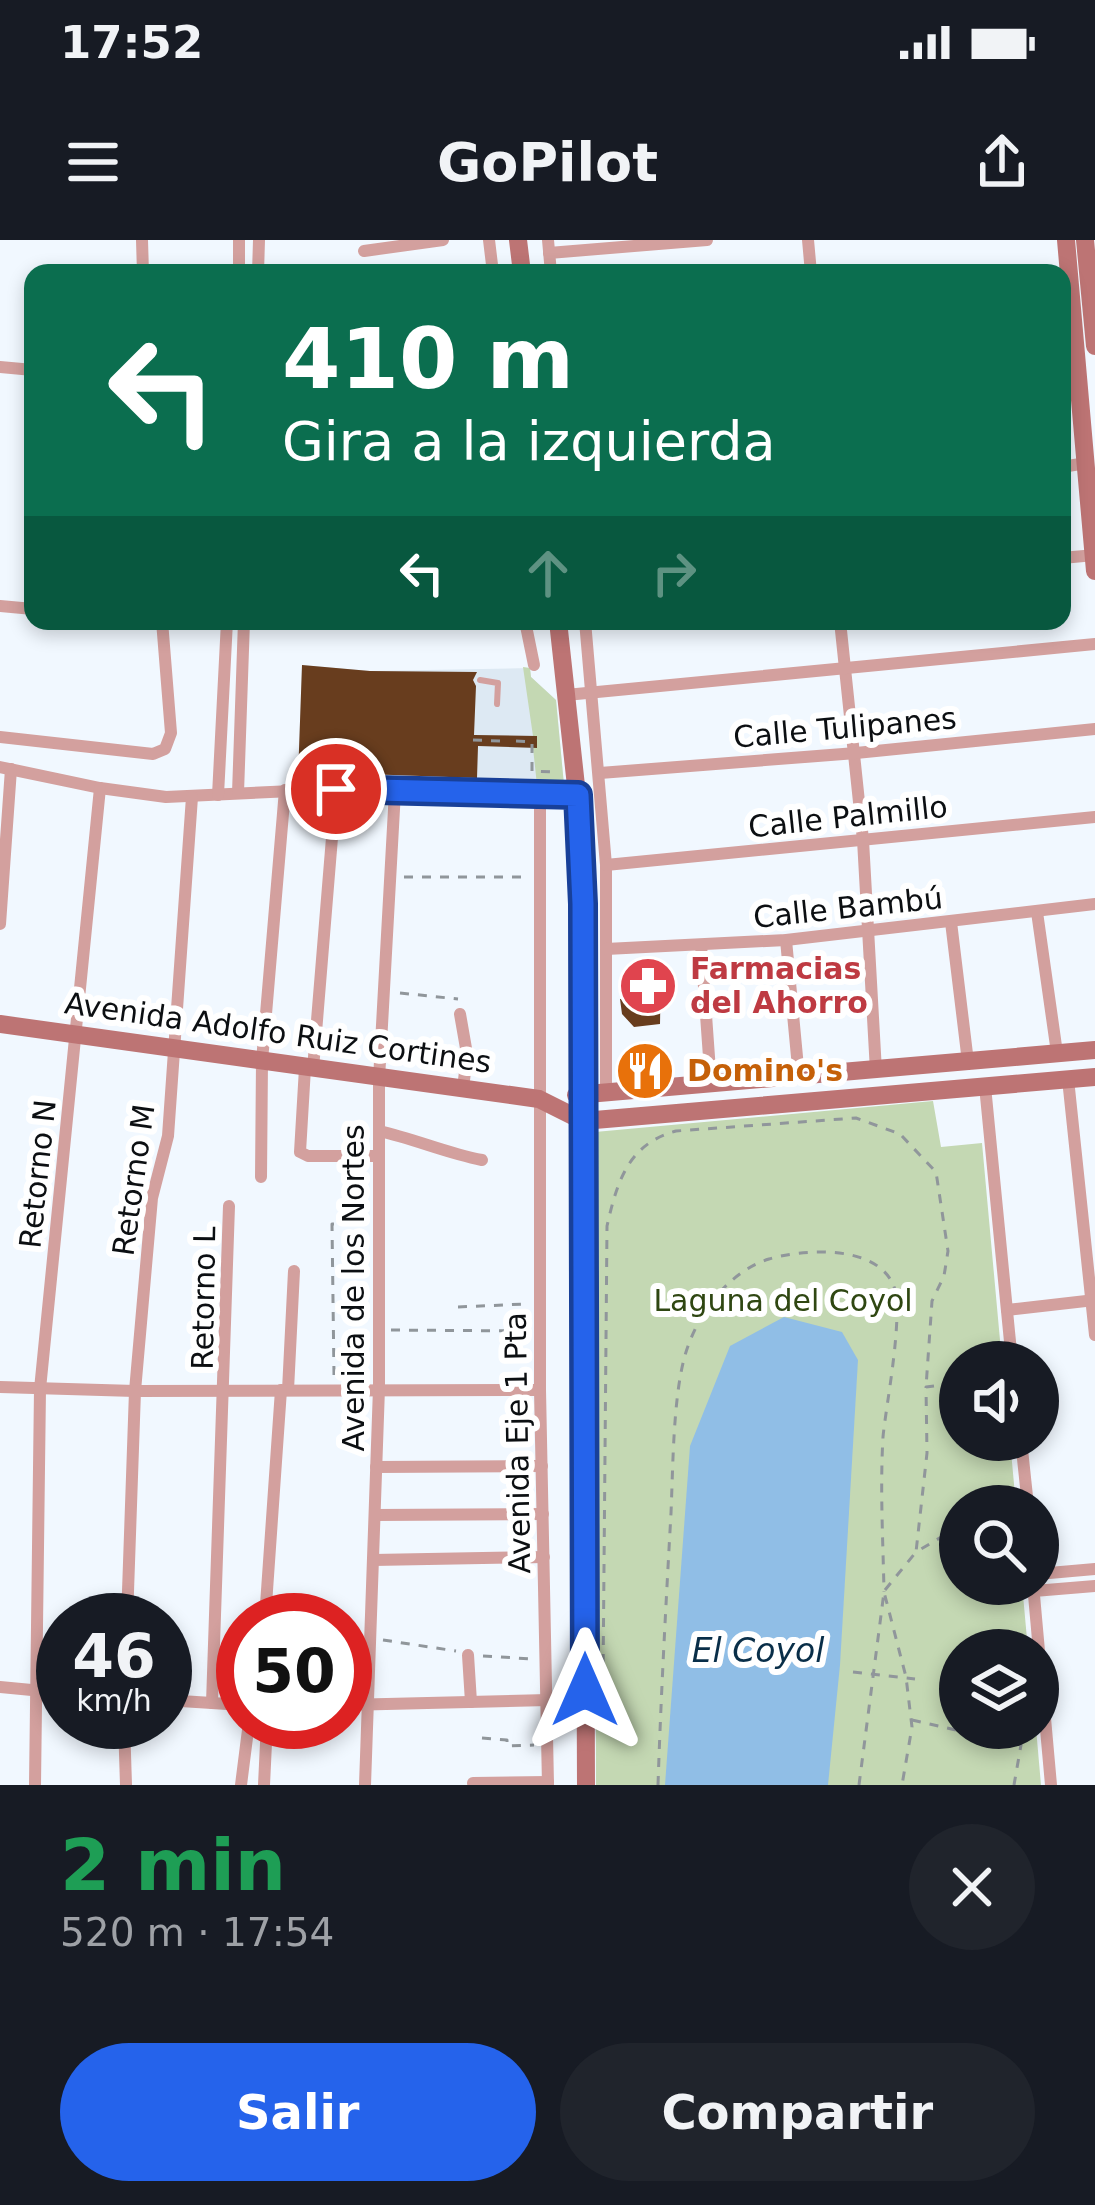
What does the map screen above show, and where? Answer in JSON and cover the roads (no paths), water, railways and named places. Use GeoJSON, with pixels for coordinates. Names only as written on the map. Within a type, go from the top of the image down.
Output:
{"type":"FeatureCollection","features":[{"type":"Feature","properties":{"kind":"street"},"geometry":{"type":"LineString","coordinates":[[364,251],[442,240]]}},
{"type":"Feature","properties":{"kind":"street"},"geometry":{"type":"LineString","coordinates":[[549,247],[707,240]]}},
{"type":"Feature","properties":{"kind":"street"},"geometry":{"type":"LineString","coordinates":[[1085,240],[1095,346]]}},
{"type":"Feature","properties":{"kind":"street"},"geometry":{"type":"LineString","coordinates":[[1071,383],[1086,463],[1095,571]]}},
{"type":"Feature","properties":{"kind":"street"},"geometry":{"type":"LineString","coordinates":[[1071,465],[1086,463]]}},
{"type":"Feature","properties":{"kind":"street"},"geometry":{"type":"LineString","coordinates":[[0,737],[153,754],[165,748],[171,733],[163,630]]}},
{"type":"Feature","properties":{"kind":"street"},"geometry":{"type":"LineString","coordinates":[[218,795],[227,630]]}},
{"type":"Feature","properties":{"kind":"street"},"geometry":{"type":"LineString","coordinates":[[238,794],[244,630]]}},
{"type":"Feature","properties":{"kind":"street"},"geometry":{"type":"LineString","coordinates":[[527,630],[534,665]]}},
{"type":"Feature","properties":{"kind":"street"},"geometry":{"type":"LineString","coordinates":[[560,630],[578,795],[583,904],[586,1785]]}},
{"type":"Feature","properties":{"kind":"street"},"geometry":{"type":"LineString","coordinates":[[586,630],[606,866],[606,1094]]}},
{"type":"Feature","properties":{"kind":"street"},"geometry":{"type":"LineString","coordinates":[[841,630],[869,929],[866,1072],[859,1097]]}},
{"type":"Feature","properties":{"kind":"street"},"geometry":{"type":"LineString","coordinates":[[566,695],[1095,644]]}},
{"type":"Feature","properties":{"kind":"street","name":"Calle Tulipanes"},"geometry":{"type":"LineString","coordinates":[[600,773],[1095,729]]}},
{"type":"Feature","properties":{"kind":"street"},"geometry":{"type":"LineString","coordinates":[[0,924],[5,768],[100,788],[192,797],[336,789],[578,795]]}},
{"type":"Feature","properties":{"kind":"street","name":"Retorno N"},"geometry":{"type":"LineString","coordinates":[[37,1593],[40,1389],[100,788]]}},
{"type":"Feature","properties":{"kind":"street"},"geometry":{"type":"LineString","coordinates":[[336,789],[300,1152],[379,1156]]}},
{"type":"Feature","properties":{"kind":"street"},"geometry":{"type":"LineString","coordinates":[[261,1177],[262,1061],[285,790]]}},
{"type":"Feature","properties":{"kind":"street","name":"Avenida de los Nortes"},"geometry":{"type":"LineString","coordinates":[[372,1593],[379,1388],[379,1078],[395,791]]}},
{"type":"Feature","properties":{"kind":"street","name":"Retorno M"},"geometry":{"type":"LineString","coordinates":[[128,1593],[135,1391],[152,1198],[168,1136],[192,797]]}},
{"type":"Feature","properties":{"kind":"street","name":"Avenida Eje 1 Pta"},"geometry":{"type":"LineString","coordinates":[[540,797],[539,1331],[548,1784]]}},
{"type":"Feature","properties":{"kind":"street","name":"Calle Palmillo"},"geometry":{"type":"LineString","coordinates":[[606,866],[1095,817]]}},
{"type":"Feature","properties":{"kind":"street","name":"Calle Bambú"},"geometry":{"type":"LineString","coordinates":[[606,949],[786,940],[1095,904]]}},
{"type":"Feature","properties":{"kind":"street"},"geometry":{"type":"LineString","coordinates":[[1037,912],[1057,1054]]}},
{"type":"Feature","properties":{"kind":"street"},"geometry":{"type":"LineString","coordinates":[[951,922],[968,1062]]}},
{"type":"Feature","properties":{"kind":"street"},"geometry":{"type":"LineString","coordinates":[[786,940],[799,1078]]}},
{"type":"Feature","properties":{"kind":"street"},"geometry":{"type":"LineString","coordinates":[[700,945],[717,1085],[727,1109]]}},
{"type":"Feature","properties":{"kind":"street"},"geometry":{"type":"LineString","coordinates":[[459,1006],[467,1054],[463,1089]]}},
{"type":"Feature","properties":{"kind":"street","name":"Avenida Adolfo Ruiz Cortines"},"geometry":{"type":"LineString","coordinates":[[0,1024],[543,1100],[1095,1050]]}},
{"type":"Feature","properties":{"kind":"street"},"geometry":{"type":"LineString","coordinates":[[583,1120],[1095,1077]]}},
{"type":"Feature","properties":{"kind":"street"},"geometry":{"type":"LineString","coordinates":[[1068,1079],[1095,1335]]}},
{"type":"Feature","properties":{"kind":"street"},"geometry":{"type":"LineString","coordinates":[[985,1086],[1010,1341]]}},
{"type":"Feature","properties":{"kind":"street","name":"Avenida Adolfo Ruiz Cortines"},"geometry":{"type":"LineString","coordinates":[[543,1100],[583,1120]]}},
{"type":"Feature","properties":{"kind":"street"},"geometry":{"type":"LineString","coordinates":[[379,1131],[482,1160]]}},
{"type":"Feature","properties":{"kind":"street","name":"Retorno L"},"geometry":{"type":"LineString","coordinates":[[212,1703],[229,1206]]}},
{"type":"Feature","properties":{"kind":"street"},"geometry":{"type":"LineString","coordinates":[[267,1593],[294,1271]]}},
{"type":"Feature","properties":{"kind":"street"},"geometry":{"type":"LineString","coordinates":[[1007,1310],[1094,1300]]}},
{"type":"Feature","properties":{"kind":"street"},"geometry":{"type":"LineString","coordinates":[[0,1388],[540,1390]]}},
{"type":"Feature","properties":{"kind":"street"},"geometry":{"type":"LineString","coordinates":[[376,1467],[542,1466]]}},
{"type":"Feature","properties":{"kind":"street"},"geometry":{"type":"LineString","coordinates":[[375,1515],[543,1514]]}},
{"type":"Feature","properties":{"kind":"street"},"geometry":{"type":"LineString","coordinates":[[373,1560],[544,1557]]}},
{"type":"Feature","properties":{"kind":"street"},"geometry":{"type":"LineString","coordinates":[[1059,1572],[1095,1569]]}},
{"type":"Feature","properties":{"kind":"street"},"geometry":{"type":"LineString","coordinates":[[1059,1587],[1095,1586]]}},
{"type":"Feature","properties":{"kind":"street"},"geometry":{"type":"LineString","coordinates":[[1036,1605],[1051,1785]]}},
{"type":"Feature","properties":{"kind":"street"},"geometry":{"type":"LineString","coordinates":[[468,1655],[471,1702]]}},
{"type":"Feature","properties":{"kind":"street"},"geometry":{"type":"LineString","coordinates":[[0,1687],[36,1691]]}},
{"type":"Feature","properties":{"kind":"street","name":"Retorno N"},"geometry":{"type":"LineString","coordinates":[[35,1785],[36,1691]]}},
{"type":"Feature","properties":{"kind":"street"},"geometry":{"type":"LineString","coordinates":[[372,1705],[548,1700]]}},
{"type":"Feature","properties":{"kind":"street"},"geometry":{"type":"LineString","coordinates":[[192,1702],[216,1703]]}},
{"type":"Feature","properties":{"kind":"street"},"geometry":{"type":"LineString","coordinates":[[125,1749],[126,1785]]}},
{"type":"Feature","properties":{"kind":"street"},"geometry":{"type":"LineString","coordinates":[[242,1785],[246,1749]]}},
{"type":"Feature","properties":{"kind":"street"},"geometry":{"type":"LineString","coordinates":[[264,1785],[266,1749]]}},
{"type":"Feature","properties":{"kind":"street","name":"Avenida de los Nortes"},"geometry":{"type":"LineString","coordinates":[[365,1785],[366,1749]]}},
{"type":"Feature","properties":{"kind":"street"},"geometry":{"type":"LineString","coordinates":[[473,1783],[548,1784]]}},
{"type":"Feature","properties":{"kind":"lane"},"geometry":{"type":"LineString","coordinates":[[480,680],[498,683],[497,704]]}},
{"type":"Feature","properties":{"kind":"water","name":"El Coyol"},"geometry":{"type":"Polygon","coordinates":[[[784,1317],[842,1332],[858,1360],[828,1785],[665,1785],[690,1446],[730,1346],[784,1317]]]}},
{"type":"Feature","properties":{"kind":"place","name":"Farmacias del Ahorro"},"geometry":{"type":"Point","coordinates":[648,986]}},
{"type":"Feature","properties":{"kind":"place","name":"Domino's"},"geometry":{"type":"Point","coordinates":[645,1071]}},
{"type":"Feature","properties":{"kind":"park label","name":"Laguna del Coyol"},"geometry":{"type":"Point","coordinates":[783,1301]}}]}
